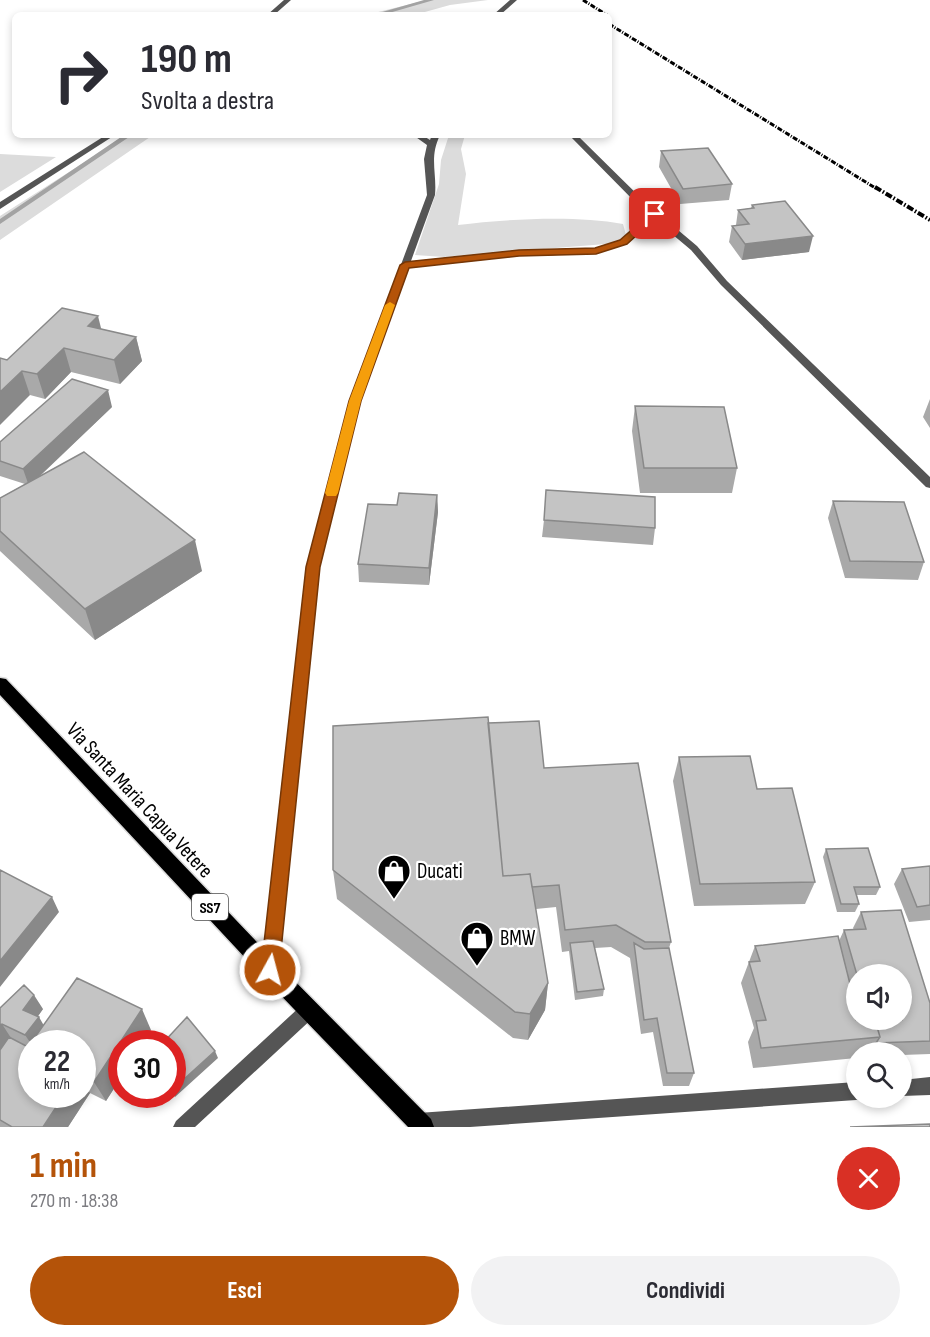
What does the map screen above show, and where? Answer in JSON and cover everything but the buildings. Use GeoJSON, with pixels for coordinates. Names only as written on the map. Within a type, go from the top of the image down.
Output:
{"type":"FeatureCollection","features":[{"type":"Feature","properties":{"kind":"main road","name":"Via Santa Maria Capua Vetere"},"geometry":{"type":"LineString","coordinates":[[0,684],[270,970],[421,1124]]}},
{"type":"Feature","properties":{"kind":"street"},"geometry":{"type":"LineString","coordinates":[[274,12],[288,0]]}},
{"type":"Feature","properties":{"kind":"street"},"geometry":{"type":"LineString","coordinates":[[500,12],[514,0]]}},
{"type":"Feature","properties":{"kind":"street"},"geometry":{"type":"LineString","coordinates":[[0,206],[106,138]]}},
{"type":"Feature","properties":{"kind":"street"},"geometry":{"type":"LineString","coordinates":[[576,138],[611,175],[694,248],[724,283],[930,484]]}},
{"type":"Feature","properties":{"kind":"street"},"geometry":{"type":"LineString","coordinates":[[270,970],[313,567],[355,401],[431,195],[433,182],[427,161],[433,140]]}},
{"type":"Feature","properties":{"kind":"street"},"geometry":{"type":"LineString","coordinates":[[405,265],[519,253],[596,251],[624,242],[655,214]]}},
{"type":"Feature","properties":{"kind":"street"},"geometry":{"type":"LineString","coordinates":[[182,1127],[309,1010]]}},
{"type":"Feature","properties":{"kind":"street"},"geometry":{"type":"LineString","coordinates":[[912,1087],[930,1086]]}},
{"type":"Feature","properties":{"kind":"street"},"geometry":{"type":"LineString","coordinates":[[421,1124],[846,1092]]}},
{"type":"Feature","properties":{"kind":"shaded area"},"geometry":{"type":"Polygon","coordinates":[[[427,0],[488,0],[450,5],[425,12],[378,12],[427,0]]]}},
{"type":"Feature","properties":{"kind":"shaded area"},"geometry":{"type":"Polygon","coordinates":[[[122,138],[149,138],[0,240],[0,216],[122,138]]]}},
{"type":"Feature","properties":{"kind":"shaded area"},"geometry":{"type":"Polygon","coordinates":[[[448,138],[464,138],[461,149],[466,174],[458,225],[519,220],[604,221],[623,224],[626,235],[616,243],[606,244],[444,257],[415,255],[439,184],[441,160],[448,138]]]}},
{"type":"Feature","properties":{"kind":"shaded area"},"geometry":{"type":"Polygon","coordinates":[[[0,154],[56,157],[0,192],[0,154]]]}},
{"type":"Feature","properties":{"kind":"waterway"},"geometry":{"type":"LineString","coordinates":[[386,12],[431,0]]}},
{"type":"Feature","properties":{"kind":"waterway"},"geometry":{"type":"LineString","coordinates":[[0,222],[125,138]]}},
{"type":"Feature","properties":{"kind":"railway"},"geometry":{"type":"LineString","coordinates":[[583,0],[602,12]]}},
{"type":"Feature","properties":{"kind":"railway"},"geometry":{"type":"LineString","coordinates":[[612,26],[877,189]]}},
{"type":"Feature","properties":{"kind":"railway"},"geometry":{"type":"LineString","coordinates":[[875,187],[930,220]]}},
{"type":"Feature","properties":{"kind":"slow traffic"},"geometry":{"type":"LineString","coordinates":[[332,493],[355,401],[390,305]]}},
{"type":"Feature","properties":{"kind":"place","name":"Ducati"},"geometry":{"type":"Point","coordinates":[394,900]}},
{"type":"Feature","properties":{"kind":"place","name":"BMW"},"geometry":{"type":"Point","coordinates":[477,967]}},
{"type":"Feature","properties":{"kind":"route"},"geometry":{"type":"LineString","coordinates":[[270,970],[286,841],[313,567],[355,401],[405,265],[519,253],[596,251],[612,248],[634,235],[655,214]]}}]}
